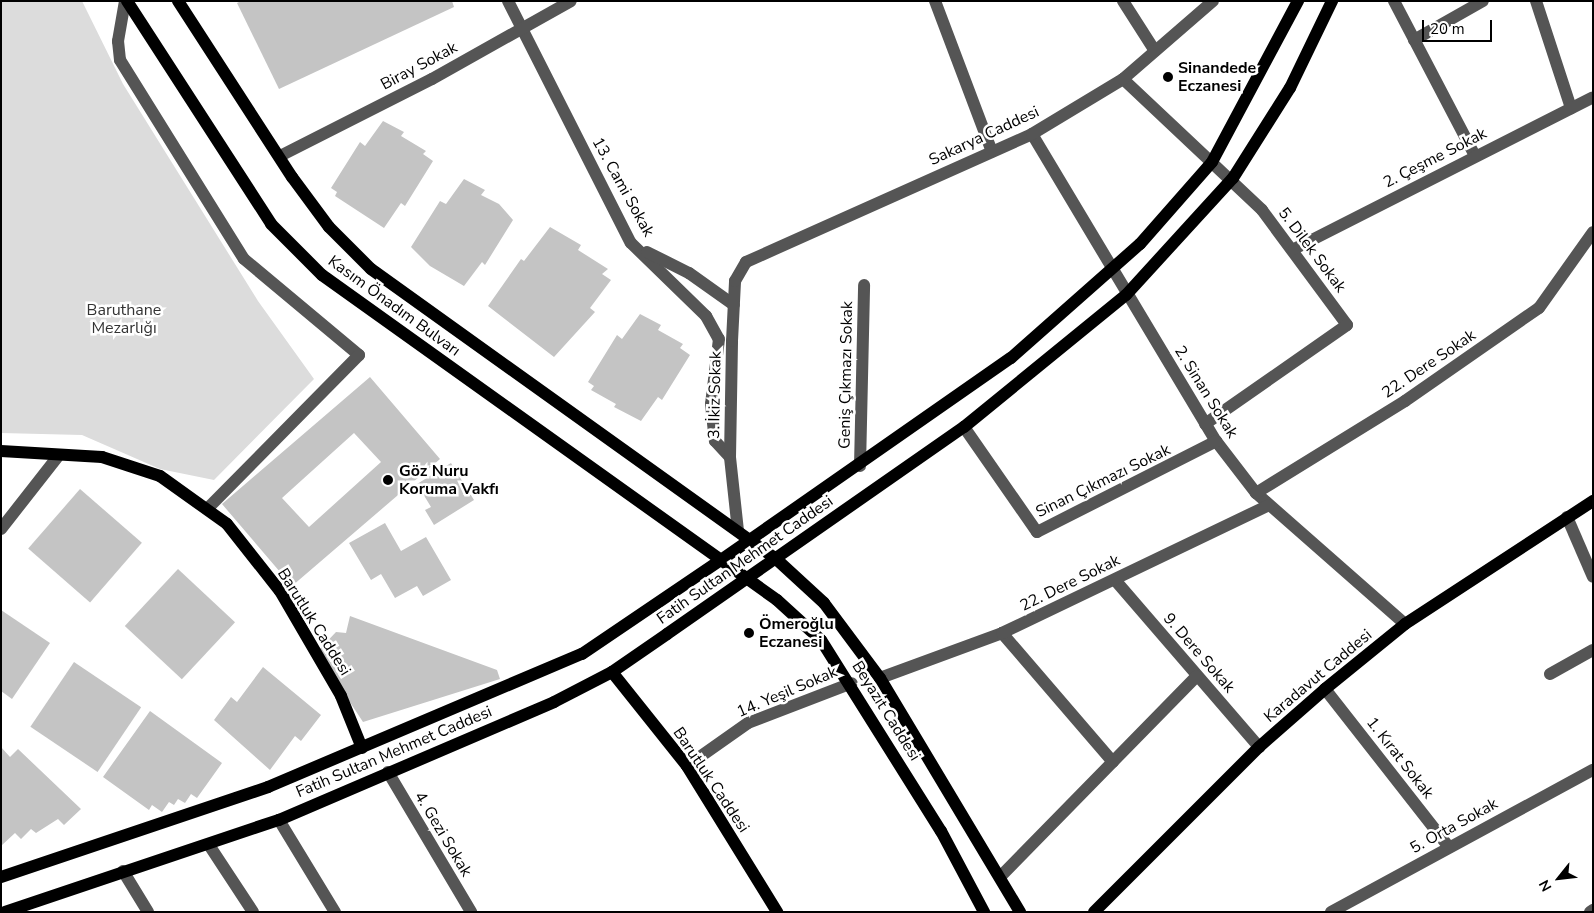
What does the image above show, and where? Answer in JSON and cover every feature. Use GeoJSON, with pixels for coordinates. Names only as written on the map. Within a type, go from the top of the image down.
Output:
{"type":"FeatureCollection","features":[{"type":"Feature","properties":{"kind":"main road","name":"Kasım Önadım Bulvarı"},"geometry":{"type":"LineString","coordinates":[[126,1],[271,224],[322,275],[721,560]]}},
{"type":"Feature","properties":{"kind":"main road","name":"Kasım Önadım Bulvarı"},"geometry":{"type":"LineString","coordinates":[[178,1],[329,227],[371,269],[750,540]]}},
{"type":"Feature","properties":{"kind":"main road","name":"Fatih Sultan Mehmet Caddesi"},"geometry":{"type":"LineString","coordinates":[[1,877],[268,787],[582,654],[860,466],[1011,358],[1112,271],[1212,162],[1298,1]]}},
{"type":"Feature","properties":{"kind":"main road","name":"Fatih Sultan Mehmet Caddesi"},"geometry":{"type":"LineString","coordinates":[[5,912],[279,820],[554,702],[612,672],[746,579],[774,557],[964,427],[1126,295],[1233,178],[1290,88],[1332,1]]}},
{"type":"Feature","properties":{"kind":"main road","name":"Barutluk Caddesi"},"geometry":{"type":"LineString","coordinates":[[1,451],[102,457],[160,476],[227,524],[280,591],[341,696],[362,748]]}},
{"type":"Feature","properties":{"kind":"main road","name":"Karadavut Caddesi"},"geometry":{"type":"LineString","coordinates":[[1094,912],[1259,747],[1325,689],[1405,624],[1593,501]]}},
{"type":"Feature","properties":{"kind":"main road","name":"Beyazıt Caddesi"},"geometry":{"type":"LineString","coordinates":[[750,540],[774,557],[824,602],[880,678],[1020,912]]}},
{"type":"Feature","properties":{"kind":"main road","name":"Beyazıt Caddesi"},"geometry":{"type":"LineString","coordinates":[[721,560],[777,600],[821,640],[852,683],[984,912]]}},
{"type":"Feature","properties":{"kind":"main road","name":"Barutluk Caddesi"},"geometry":{"type":"LineString","coordinates":[[612,672],[687,766],[777,912]]}},
{"type":"Feature","properties":{"kind":"street"},"geometry":{"type":"LineString","coordinates":[[126,1],[118,41],[120,60],[244,259],[359,355],[206,509]]}},
{"type":"Feature","properties":{"kind":"street","name":"13. Cami Sokak"},"geometry":{"type":"LineString","coordinates":[[508,1],[631,243],[706,316],[719,339],[710,404],[715,441],[730,457]]}},
{"type":"Feature","properties":{"kind":"street","name":"Biray Sokak"},"geometry":{"type":"LineString","coordinates":[[280,156],[432,79],[571,1]]}},
{"type":"Feature","properties":{"kind":"street"},"geometry":{"type":"LineString","coordinates":[[935,1],[992,152]]}},
{"type":"Feature","properties":{"kind":"street"},"geometry":{"type":"LineString","coordinates":[[1123,1],[1155,51]]}},
{"type":"Feature","properties":{"kind":"street","name":"Sakarya Caddesi"},"geometry":{"type":"LineString","coordinates":[[746,262],[1032,134],[1123,78],[1213,1]]}},
{"type":"Feature","properties":{"kind":"street"},"geometry":{"type":"LineString","coordinates":[[1394,1],[1475,156]]}},
{"type":"Feature","properties":{"kind":"street"},"geometry":{"type":"LineString","coordinates":[[1414,40],[1483,1]]}},
{"type":"Feature","properties":{"kind":"street"},"geometry":{"type":"LineString","coordinates":[[1536,1],[1571,108]]}},
{"type":"Feature","properties":{"kind":"street","name":"5. Dilek Sokak"},"geometry":{"type":"LineString","coordinates":[[1123,78],[1212,162],[1233,178],[1294,249],[1347,325],[1205,424]]}},
{"type":"Feature","properties":{"kind":"street","name":"2. Çeşme Sokak"},"geometry":{"type":"LineString","coordinates":[[1294,249],[1593,97]]}},
{"type":"Feature","properties":{"kind":"street","name":"2. Sinan Sokak"},"geometry":{"type":"LineString","coordinates":[[1032,134],[1126,295],[1216,442],[1256,493],[1405,624]]}},
{"type":"Feature","properties":{"kind":"street","name":"22. Dere Sokak"},"geometry":{"type":"LineString","coordinates":[[1256,493],[1405,401],[1539,308],[1593,232]]}},
{"type":"Feature","properties":{"kind":"street"},"geometry":{"type":"LineString","coordinates":[[631,243],[689,273],[734,305]]}},
{"type":"Feature","properties":{"kind":"street","name":"3. İkiz Sokak"},"geometry":{"type":"LineString","coordinates":[[738,531],[730,457],[734,305],[736,281],[746,262]]}},
{"type":"Feature","properties":{"kind":"street","name":"Geniş Çıkmazı Sokak"},"geometry":{"type":"LineString","coordinates":[[860,466],[864,285]]}},
{"type":"Feature","properties":{"kind":"street","name":"Sinan Çıkmazı Sokak"},"geometry":{"type":"LineString","coordinates":[[964,427],[1037,532],[1216,442]]}},
{"type":"Feature","properties":{"kind":"street"},"geometry":{"type":"LineString","coordinates":[[1,529],[59,455]]}},
{"type":"Feature","properties":{"kind":"street","name":"22. Dere Sokak"},"geometry":{"type":"LineString","coordinates":[[880,678],[1002,633],[1269,505]]}},
{"type":"Feature","properties":{"kind":"street"},"geometry":{"type":"LineString","coordinates":[[1567,518],[1593,577]]}},
{"type":"Feature","properties":{"kind":"street","name":"9. Dere Sokak"},"geometry":{"type":"LineString","coordinates":[[1114,580],[1259,747]]}},
{"type":"Feature","properties":{"kind":"street"},"geometry":{"type":"LineString","coordinates":[[1002,633],[1113,762]]}},
{"type":"Feature","properties":{"kind":"street"},"geometry":{"type":"LineString","coordinates":[[1550,674],[1593,650]]}},
{"type":"Feature","properties":{"kind":"street"},"geometry":{"type":"LineString","coordinates":[[1000,877],[1197,676]]}},
{"type":"Feature","properties":{"kind":"street","name":"14. Yeşil Sokak"},"geometry":{"type":"LineString","coordinates":[[687,766],[748,723],[852,683]]}},
{"type":"Feature","properties":{"kind":"street","name":"1. Kırat Sokak"},"geometry":{"type":"LineString","coordinates":[[1325,689],[1449,847]]}},
{"type":"Feature","properties":{"kind":"street","name":"5. Orta Sokak"},"geometry":{"type":"LineString","coordinates":[[1331,912],[1593,770]]}},
{"type":"Feature","properties":{"kind":"street","name":"4. Gezi Sokak"},"geometry":{"type":"LineString","coordinates":[[388,772],[471,912]]}},
{"type":"Feature","properties":{"kind":"street"},"geometry":{"type":"LineString","coordinates":[[279,820],[335,912]]}},
{"type":"Feature","properties":{"kind":"street"},"geometry":{"type":"LineString","coordinates":[[209,845],[253,912]]}},
{"type":"Feature","properties":{"kind":"street"},"geometry":{"type":"LineString","coordinates":[[123,871],[148,912]]}},
{"type":"Feature","properties":{"kind":"green space","name":"Baruthane Mezarlığı"},"geometry":{"type":"Polygon","coordinates":[[[1,1],[82,1],[123,84],[258,301],[314,379],[214,480],[160,469],[82,435],[1,433],[1,1]]]}},
{"type":"Feature","properties":{"kind":"building"},"geometry":{"type":"Polygon","coordinates":[[[241,1],[452,1],[454,7],[279,89],[237,3],[241,1]]]}},
{"type":"Feature","properties":{"kind":"building"},"geometry":{"type":"Polygon","coordinates":[[[383,121],[404,132],[401,136],[426,151],[423,154],[433,161],[405,206],[401,203],[384,228],[335,196],[337,192],[331,188],[360,142],[365,146],[383,121]]]}},
{"type":"Feature","properties":{"kind":"building"},"geometry":{"type":"Polygon","coordinates":[[[464,179],[485,190],[481,195],[499,204],[513,220],[485,265],[482,262],[464,286],[430,266],[411,247],[440,201],[446,204],[464,179]]]}},
{"type":"Feature","properties":{"kind":"building"},"geometry":{"type":"Polygon","coordinates":[[[550,227],[581,245],[578,250],[608,269],[602,274],[611,280],[590,308],[595,312],[554,357],[488,306],[521,259],[524,261],[550,227]]]}},
{"type":"Feature","properties":{"kind":"building"},"geometry":{"type":"Polygon","coordinates":[[[640,314],[661,325],[658,330],[683,344],[680,348],[690,355],[662,400],[658,397],[641,421],[614,407],[616,404],[591,390],[594,386],[588,382],[617,335],[622,339],[640,314]]]}},
{"type":"Feature","properties":{"kind":"building","name":"Göz Nuru Koruma Vakfı"},"geometry":{"type":"Polygon","coordinates":[[[370,377],[440,459],[292,586],[222,504],[370,377]],[[354,433],[282,498],[309,527],[381,462],[354,433]]]}},
{"type":"Feature","properties":{"kind":"building"},"geometry":{"type":"Polygon","coordinates":[[[451,463],[474,500],[434,525],[425,510],[431,507],[417,484],[451,463]]]}},
{"type":"Feature","properties":{"kind":"building"},"geometry":{"type":"Polygon","coordinates":[[[80,489],[142,543],[90,602],[28,549],[80,489]]]}},
{"type":"Feature","properties":{"kind":"building"},"geometry":{"type":"Polygon","coordinates":[[[385,523],[401,551],[426,537],[451,580],[423,596],[417,586],[395,598],[381,574],[371,580],[349,543],[385,523]]]}},
{"type":"Feature","properties":{"kind":"building"},"geometry":{"type":"Polygon","coordinates":[[[178,569],[235,622],[182,679],[125,626],[178,569]]]}},
{"type":"Feature","properties":{"kind":"building"},"geometry":{"type":"Polygon","coordinates":[[[1,610],[50,643],[12,699],[1,691],[1,610]]]}},
{"type":"Feature","properties":{"kind":"building"},"geometry":{"type":"Polygon","coordinates":[[[350,616],[497,670],[500,679],[363,722],[317,652],[336,632],[346,633],[350,616]]]}},
{"type":"Feature","properties":{"kind":"building"},"geometry":{"type":"Polygon","coordinates":[[[74,662],[141,707],[98,772],[30,727],[74,662]]]}},
{"type":"Feature","properties":{"kind":"building"},"geometry":{"type":"Polygon","coordinates":[[[263,667],[321,715],[301,741],[295,736],[270,770],[214,720],[231,697],[237,702],[263,667]]]}},
{"type":"Feature","properties":{"kind":"building"},"geometry":{"type":"Polygon","coordinates":[[[150,711],[222,763],[197,798],[191,794],[185,803],[178,799],[174,805],[169,802],[162,812],[152,805],[149,810],[103,777],[150,711]]]}},
{"type":"Feature","properties":{"kind":"building"},"geometry":{"type":"Polygon","coordinates":[[[1,747],[10,757],[18,749],[81,809],[64,825],[58,819],[36,833],[31,829],[21,839],[15,833],[1,846],[1,747]]]}},
{"type":"Feature","properties":{"kind":"place","name":"Sinandede Eczanesi"},"geometry":{"type":"Point","coordinates":[1168,77]}},
{"type":"Feature","properties":{"kind":"place","name":"Göz Nuru Koruma Vakfı"},"geometry":{"type":"Point","coordinates":[388,480]}},
{"type":"Feature","properties":{"kind":"place","name":"Ömeroğlu Eczanesi"},"geometry":{"type":"Point","coordinates":[749,633]}}]}
